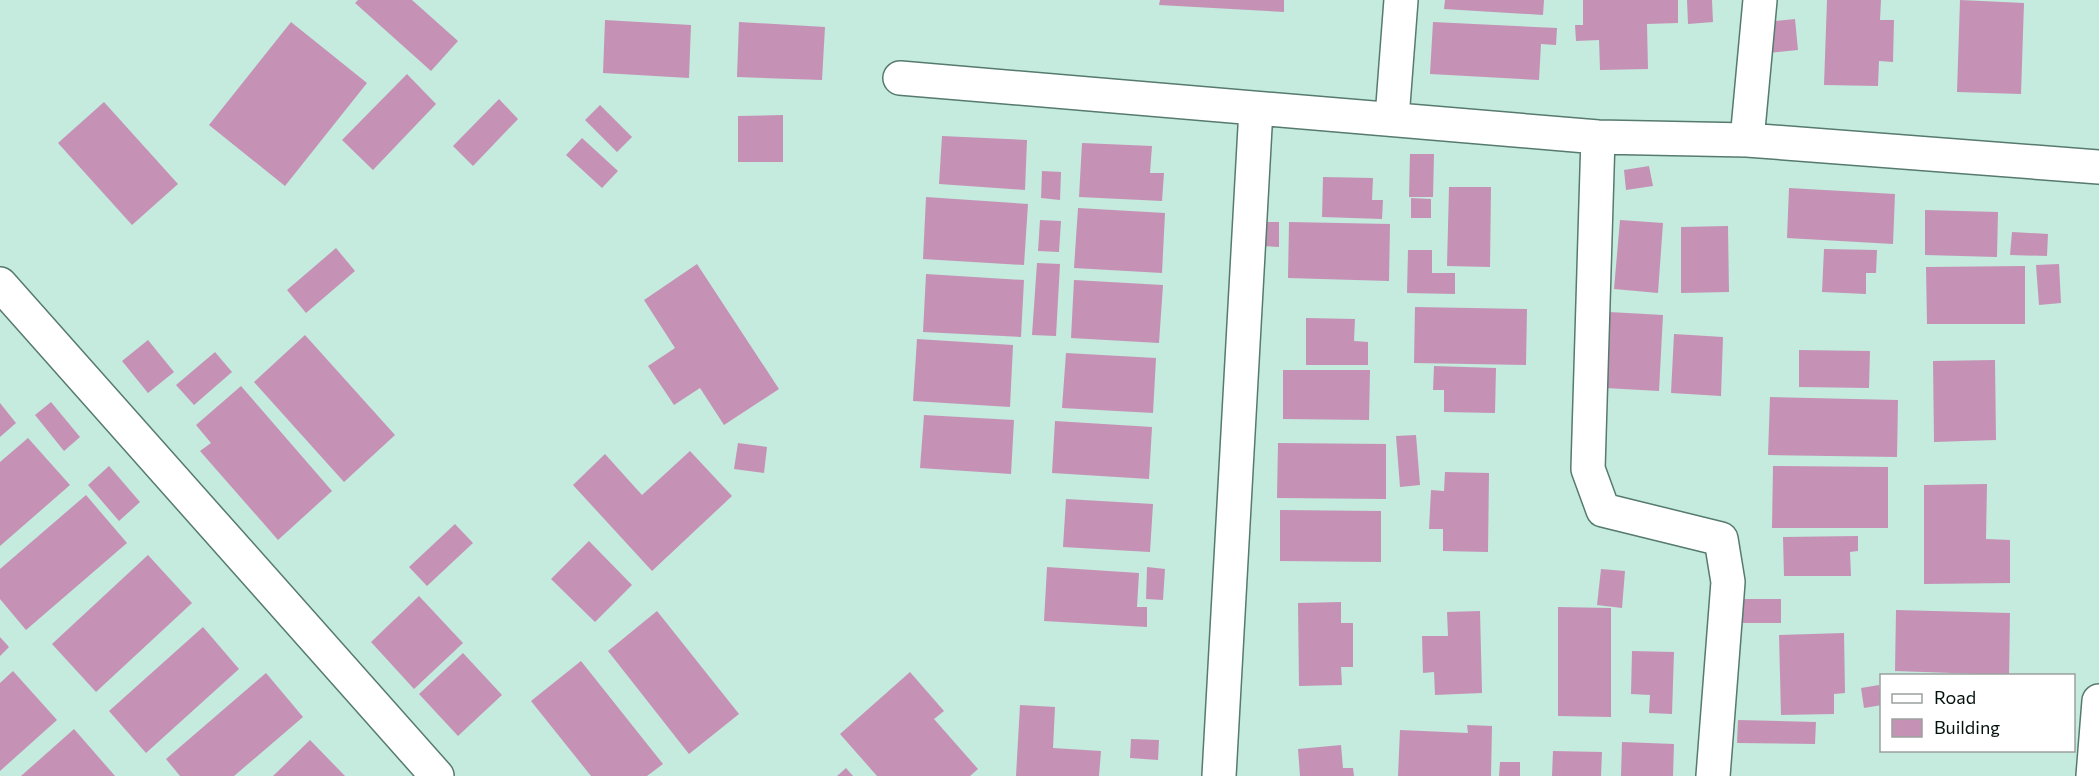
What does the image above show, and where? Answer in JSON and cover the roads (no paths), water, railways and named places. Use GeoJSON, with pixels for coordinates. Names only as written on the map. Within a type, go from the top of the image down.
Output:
{"type":"FeatureCollection","features":[{"type":"Feature","properties":{"kind":"street"},"geometry":{"type":"LineString","coordinates":[[1392,118],[1401,0]]}},
{"type":"Feature","properties":{"kind":"street"},"geometry":{"type":"LineString","coordinates":[[1747,140],[1760,0]]}},
{"type":"Feature","properties":{"kind":"street"},"geometry":{"type":"LineString","coordinates":[[900,78],[1598,137],[1747,140],[2099,167]]}},
{"type":"Feature","properties":{"kind":"street"},"geometry":{"type":"LineString","coordinates":[[1219,776],[1256,109]]}},
{"type":"Feature","properties":{"kind":"street"},"geometry":{"type":"LineString","coordinates":[[1598,137],[1588,469],[1603,510],[1721,539],[1728,582],[1713,776]]}},
{"type":"Feature","properties":{"kind":"street"},"geometry":{"type":"LineString","coordinates":[[0,284],[437,776]]}},
{"type":"Feature","properties":{"kind":"street"},"geometry":{"type":"LineString","coordinates":[[2093,776],[2099,701]]}}]}
